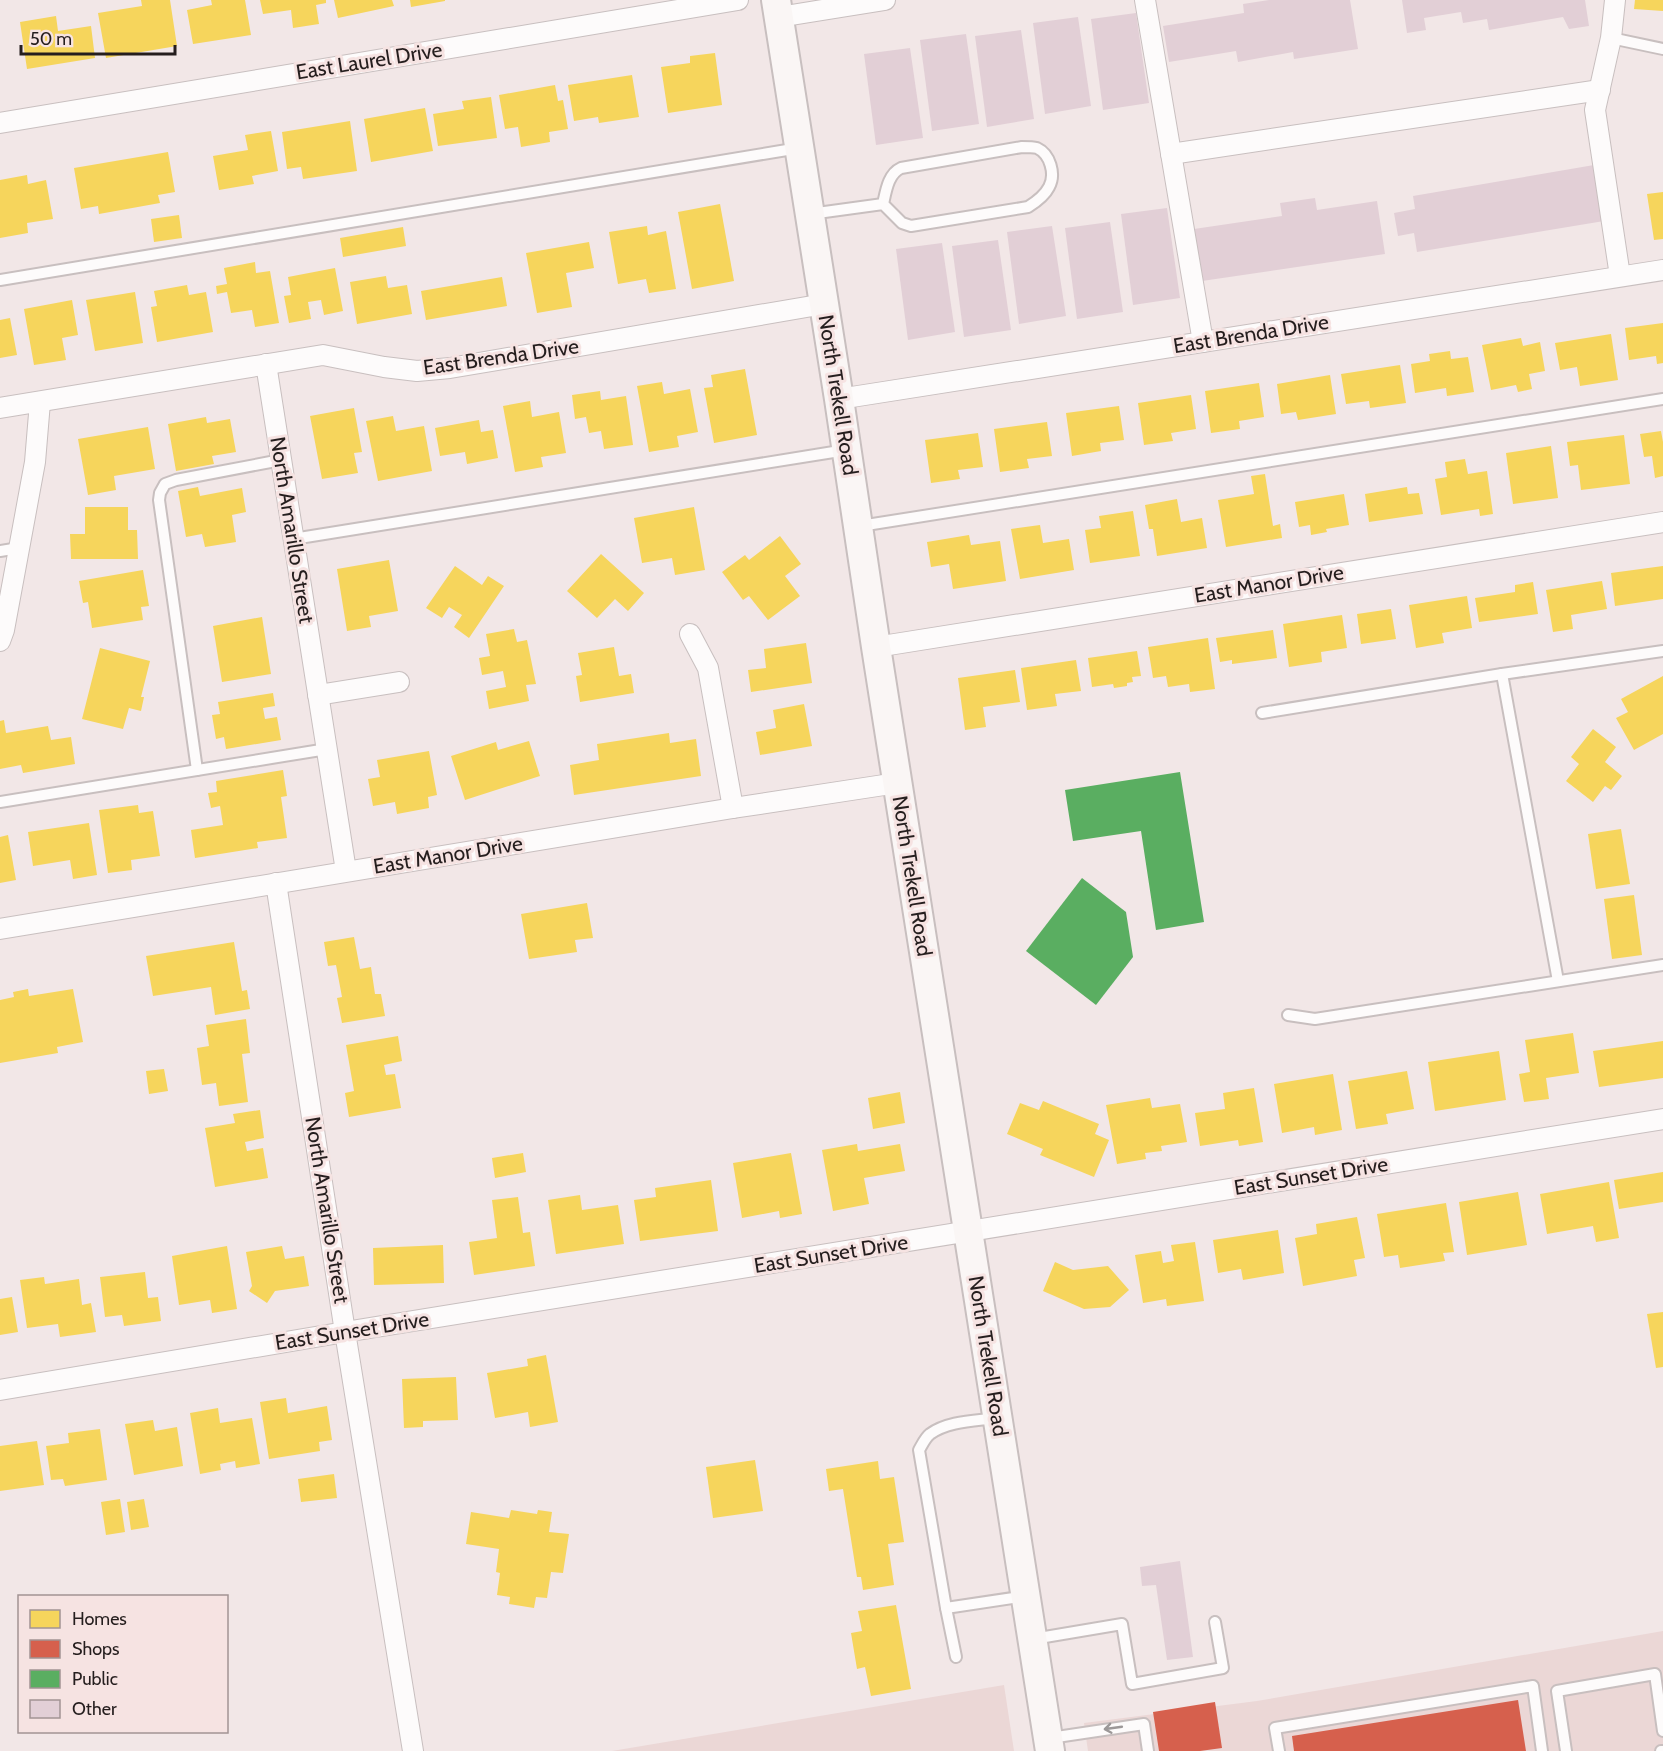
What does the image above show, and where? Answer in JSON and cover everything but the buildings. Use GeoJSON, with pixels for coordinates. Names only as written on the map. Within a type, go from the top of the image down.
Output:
{"type":"FeatureCollection","features":[{"type":"Feature","properties":{"kind":"main road","name":"North Trekell Road"},"geometry":{"type":"LineString","coordinates":[[777,9],[1049,1744]]}},
{"type":"Feature","properties":{"kind":"street","name":"East Laurel Drive"},"geometry":{"type":"LineString","coordinates":[[0,123],[738,0]]}},
{"type":"Feature","properties":{"kind":"street"},"geometry":{"type":"LineString","coordinates":[[777,9],[885,0]]}},
{"type":"Feature","properties":{"kind":"street"},"geometry":{"type":"LineString","coordinates":[[1145,0],[1203,342]]}},
{"type":"Feature","properties":{"kind":"street"},"geometry":{"type":"LineString","coordinates":[[1615,0],[1611,38],[1595,110],[1620,276]]}},
{"type":"Feature","properties":{"kind":"street"},"geometry":{"type":"LineString","coordinates":[[1171,154],[1600,90]]}},
{"type":"Feature","properties":{"kind":"street","name":"East Brenda Drive"},"geometry":{"type":"LineString","coordinates":[[839,399],[1663,270]]}},
{"type":"Feature","properties":{"kind":"street","name":"East Brenda Drive"},"geometry":{"type":"LineString","coordinates":[[0,408],[324,355],[417,371],[450,368],[824,304]]}},
{"type":"Feature","properties":{"kind":"street","name":"North Amarillo Street"},"geometry":{"type":"LineString","coordinates":[[266,364],[346,872]]}},
{"type":"Feature","properties":{"kind":"street"},"geometry":{"type":"LineString","coordinates":[[0,641],[4,630],[10,550],[35,462],[40,402]]}},
{"type":"Feature","properties":{"kind":"street","name":"East Manor Drive"},"geometry":{"type":"LineString","coordinates":[[876,647],[1663,522]]}},
{"type":"Feature","properties":{"kind":"street"},"geometry":{"type":"LineString","coordinates":[[690,634],[708,668],[733,808]]}},
{"type":"Feature","properties":{"kind":"street"},"geometry":{"type":"LineString","coordinates":[[318,695],[399,682]]}},
{"type":"Feature","properties":{"kind":"street","name":"East Manor Drive"},"geometry":{"type":"LineString","coordinates":[[0,929],[897,783]]}},
{"type":"Feature","properties":{"kind":"street","name":"North Amarillo Street"},"geometry":{"type":"LineString","coordinates":[[276,883],[345,1332],[413,1751]]}},
{"type":"Feature","properties":{"kind":"street","name":"East Sunset Drive"},"geometry":{"type":"LineString","coordinates":[[0,1390],[1663,1119]]}},
{"type":"Feature","properties":{"kind":"lane"},"geometry":{"type":"LineString","coordinates":[[1611,38],[1663,49]]}},
{"type":"Feature","properties":{"kind":"lane"},"geometry":{"type":"LineString","coordinates":[[1022,147],[1036,148],[1050,161],[1052,176],[1050,186],[1038,201],[1028,207],[911,226],[902,223],[883,204],[885,191],[894,171],[901,168],[1022,147]]}},
{"type":"Feature","properties":{"kind":"lane"},"geometry":{"type":"LineString","coordinates":[[0,280],[799,148]]}},
{"type":"Feature","properties":{"kind":"lane"},"geometry":{"type":"LineString","coordinates":[[810,214],[883,204]]}},
{"type":"Feature","properties":{"kind":"lane"},"geometry":{"type":"LineString","coordinates":[[858,526],[1663,399]]}},
{"type":"Feature","properties":{"kind":"lane"},"geometry":{"type":"LineString","coordinates":[[293,539],[846,450]]}},
{"type":"Feature","properties":{"kind":"lane"},"geometry":{"type":"LineString","coordinates":[[197,770],[159,500],[160,493],[165,484],[176,480],[281,460]]}},
{"type":"Feature","properties":{"kind":"lane"},"geometry":{"type":"LineString","coordinates":[[1262,712],[1663,651]]}},
{"type":"Feature","properties":{"kind":"lane"},"geometry":{"type":"LineString","coordinates":[[1502,674],[1558,981]]}},
{"type":"Feature","properties":{"kind":"lane"},"geometry":{"type":"LineString","coordinates":[[0,802],[327,749]]}},
{"type":"Feature","properties":{"kind":"lane"},"geometry":{"type":"LineString","coordinates":[[1288,1015],[1316,1019],[1663,965]]}},
{"type":"Feature","properties":{"kind":"lane"},"geometry":{"type":"LineString","coordinates":[[956,1658],[919,1450],[928,1435],[939,1429],[960,1423],[998,1418]]}},
{"type":"Feature","properties":{"kind":"lane"},"geometry":{"type":"LineString","coordinates":[[946,1608],[1026,1596]]}},
{"type":"Feature","properties":{"kind":"lane"},"geometry":{"type":"LineString","coordinates":[[1032,1639],[1122,1624],[1132,1684],[1223,1668],[1215,1622]]}},
{"type":"Feature","properties":{"kind":"lane"},"geometry":{"type":"LineString","coordinates":[[1566,1751],[1557,1691],[1655,1674],[1663,1731]]}},
{"type":"Feature","properties":{"kind":"lane"},"geometry":{"type":"LineString","coordinates":[[1279,1751],[1275,1728],[1533,1686],[1542,1751]]}},
{"type":"Feature","properties":{"kind":"lane"},"geometry":{"type":"LineString","coordinates":[[1049,1744],[1144,1724],[1148,1751]]}},
{"type":"Feature","properties":{"kind":"shaded area"},"geometry":{"type":"Polygon","coordinates":[[[1663,1631],[1663,1751],[1088,1751],[1084,1723],[1257,1701],[1663,1631]]]}},
{"type":"Feature","properties":{"kind":"shaded area"},"geometry":{"type":"Polygon","coordinates":[[[1004,1685],[1014,1751],[612,1751],[1004,1685]]]}}]}
